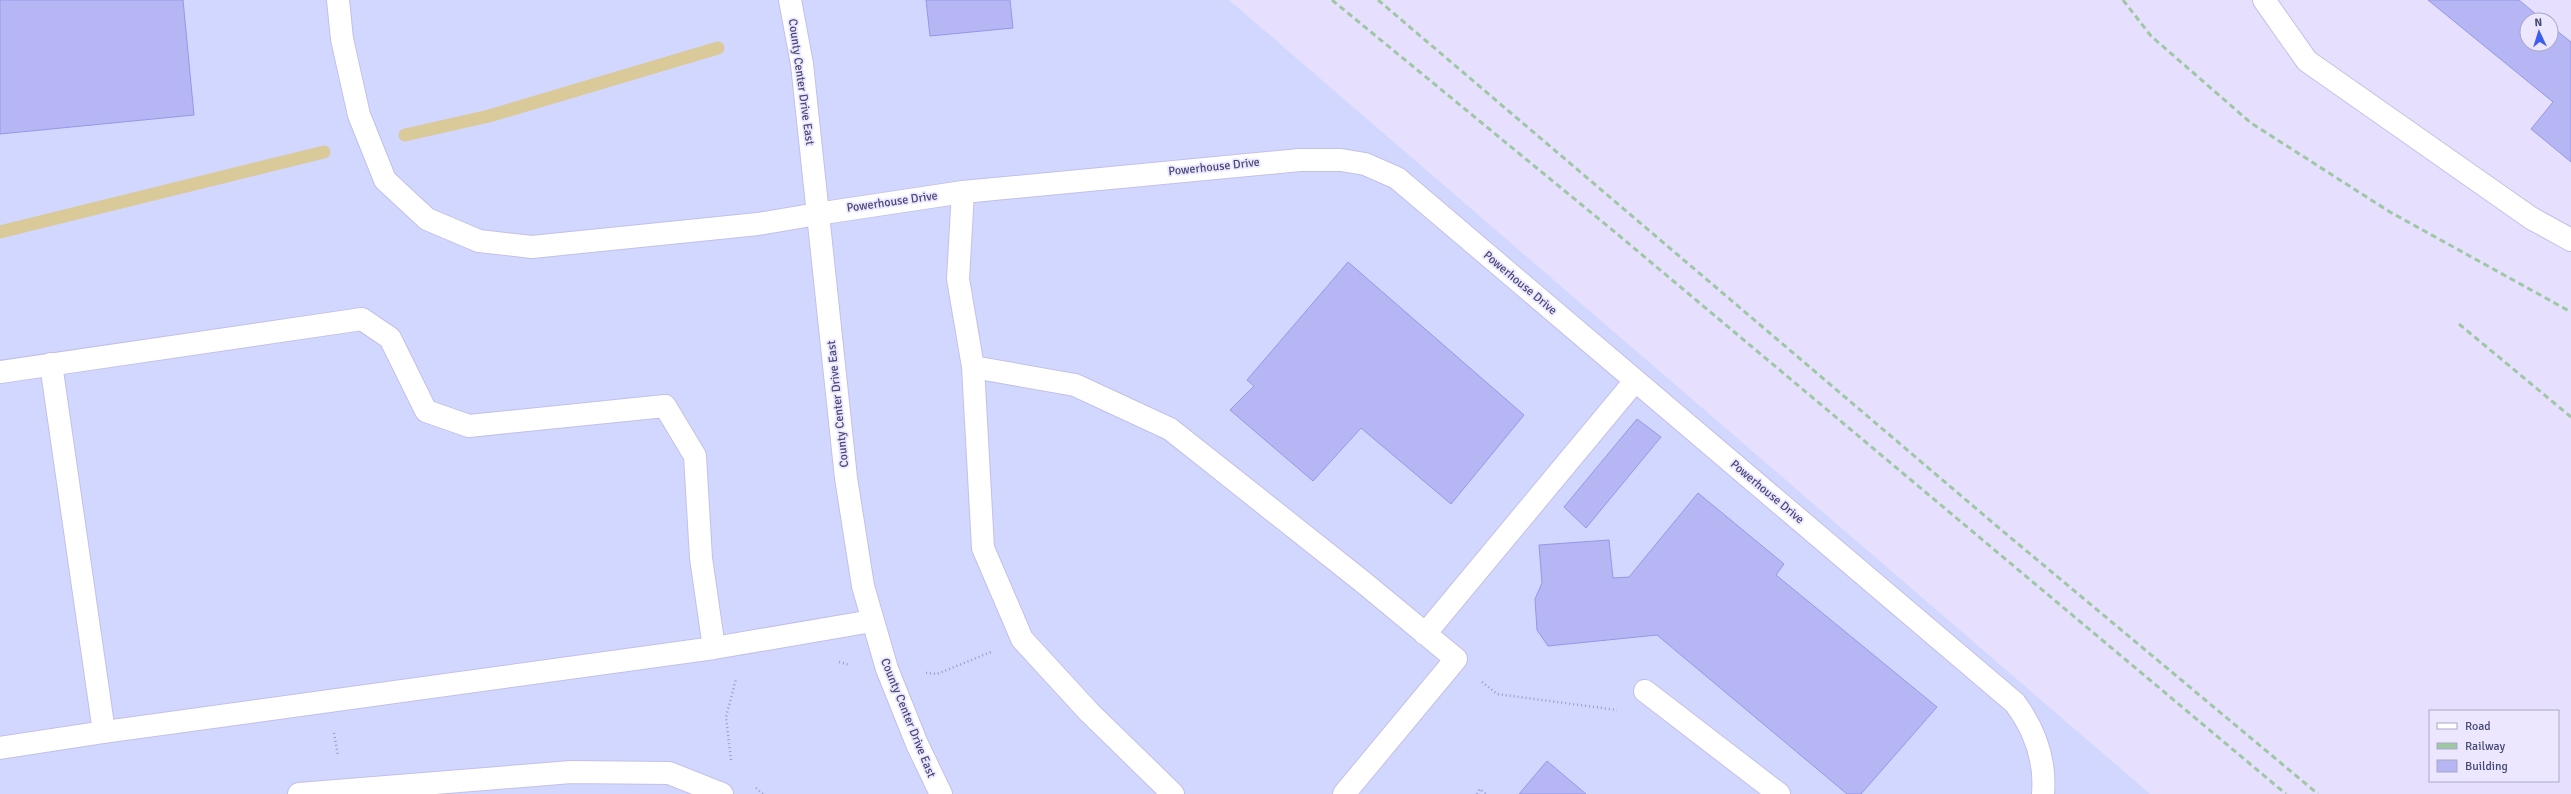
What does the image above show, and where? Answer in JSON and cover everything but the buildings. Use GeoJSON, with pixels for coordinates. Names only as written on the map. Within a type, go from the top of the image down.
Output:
{"type":"FeatureCollection","features":[{"type":"Feature","properties":{"kind":"street","name":"Powerhouse Drive"},"geometry":{"type":"LineString","coordinates":[[338,0],[342,40],[359,115],[385,180],[427,219],[479,241],[532,247],[758,224],[963,192],[1272,162],[1342,160],[1365,164],[1397,178],[2015,703],[2025,717],[2040,749],[2043,771],[2043,794]]}},
{"type":"Feature","properties":{"kind":"street","name":"County Center Drive East"},"geometry":{"type":"LineString","coordinates":[[790,0],[802,64],[817,214],[851,513],[863,586],[872,621],[901,707],[941,794]]}},
{"type":"Feature","properties":{"kind":"street"},"geometry":{"type":"LineString","coordinates":[[2264,0],[2307,62],[2531,218],[2571,240]]}},
{"type":"Feature","properties":{"kind":"street"},"geometry":{"type":"LineString","coordinates":[[963,192],[958,279],[973,367],[983,548],[1022,639],[1089,712],[1173,794]]}},
{"type":"Feature","properties":{"kind":"street"},"geometry":{"type":"LineString","coordinates":[[0,372],[362,319],[390,338],[426,411],[469,426],[665,406],[695,456],[701,558],[714,648]]}},
{"type":"Feature","properties":{"kind":"street"},"geometry":{"type":"LineString","coordinates":[[52,364],[104,732]]}},
{"type":"Feature","properties":{"kind":"street"},"geometry":{"type":"LineString","coordinates":[[973,367],[1075,385],[1170,429],[1456,659],[1344,794]]}},
{"type":"Feature","properties":{"kind":"street"},"geometry":{"type":"LineString","coordinates":[[1425,634],[1636,381]]}},
{"type":"Feature","properties":{"kind":"street"},"geometry":{"type":"LineString","coordinates":[[0,748],[104,732],[714,648],[872,621]]}},
{"type":"Feature","properties":{"kind":"street"},"geometry":{"type":"LineString","coordinates":[[1652,696],[1779,794]]}},
{"type":"Feature","properties":{"kind":"street"},"geometry":{"type":"LineString","coordinates":[[299,794],[572,772],[670,774],[722,794]]}},
{"type":"Feature","properties":{"kind":"path"},"geometry":{"type":"LineString","coordinates":[[922,673],[937,674],[1022,639]]}},
{"type":"Feature","properties":{"kind":"path"},"geometry":{"type":"LineString","coordinates":[[1456,659],[1497,694],[1646,714],[1652,696]]}},
{"type":"Feature","properties":{"kind":"path"},"geometry":{"type":"LineString","coordinates":[[832,661],[852,665]]}},
{"type":"Feature","properties":{"kind":"path"},"geometry":{"type":"LineString","coordinates":[[732,768],[726,717],[738,672]]}},
{"type":"Feature","properties":{"kind":"path"},"geometry":{"type":"LineString","coordinates":[[330,701],[341,791]]}},
{"type":"Feature","properties":{"kind":"path"},"geometry":{"type":"LineString","coordinates":[[753,786],[763,794]]}},
{"type":"Feature","properties":{"kind":"path"},"geometry":{"type":"LineString","coordinates":[[1477,794],[1480,789],[1486,794]]}},
{"type":"Feature","properties":{"kind":"shaded area"},"geometry":{"type":"Polygon","coordinates":[[[0,0],[1229,0],[2150,794],[0,794],[0,0]]]}},
{"type":"Feature","properties":{"kind":"waterway"},"geometry":{"type":"LineString","coordinates":[[405,135],[489,116],[718,48]]}},
{"type":"Feature","properties":{"kind":"waterway"},"geometry":{"type":"LineString","coordinates":[[0,232],[324,152]]}},
{"type":"Feature","properties":{"kind":"railway"},"geometry":{"type":"LineString","coordinates":[[1332,0],[1616,233],[2286,794]]}},
{"type":"Feature","properties":{"kind":"railway"},"geometry":{"type":"LineString","coordinates":[[1378,0],[1999,528],[2318,794]]}},
{"type":"Feature","properties":{"kind":"railway"},"geometry":{"type":"LineString","coordinates":[[2123,0],[2151,36],[2251,123],[2390,212],[2571,312]]}},
{"type":"Feature","properties":{"kind":"railway"},"geometry":{"type":"LineString","coordinates":[[2459,324],[2571,417]]}}]}
